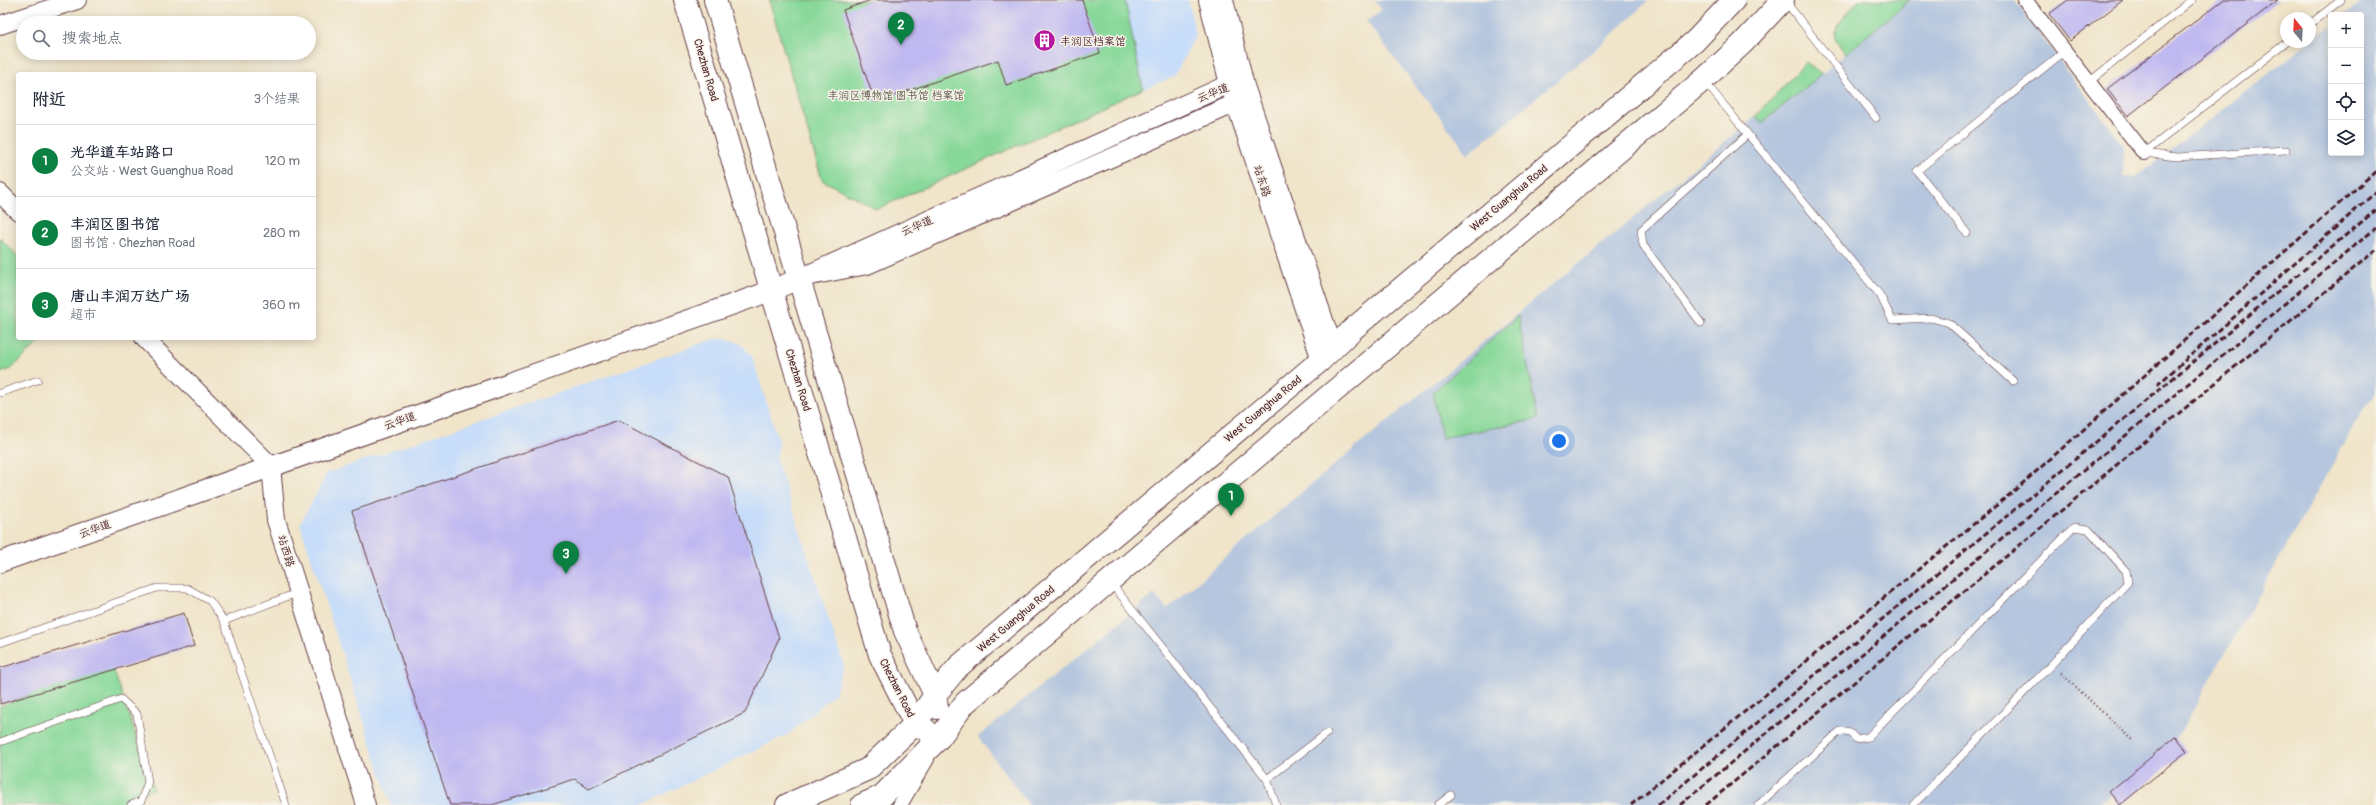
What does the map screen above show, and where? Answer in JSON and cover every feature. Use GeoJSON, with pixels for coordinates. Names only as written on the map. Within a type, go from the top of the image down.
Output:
{"type":"FeatureCollection","features":[{"type":"Feature","properties":{"kind":"main road","name":"Chezhan Road"},"geometry":{"type":"LineString","coordinates":[[685,0],[880,655],[915,724],[940,737]]}},
{"type":"Feature","properties":{"kind":"main road"},"geometry":{"type":"LineString","coordinates":[[715,0],[800,278],[905,631],[935,695],[940,737]]}},
{"type":"Feature","properties":{"kind":"main road","name":"West Guanghua Road"},"geometry":{"type":"LineString","coordinates":[[787,805],[868,769],[915,724],[935,695],[958,667],[1327,354],[1353,329],[1695,41],[1734,0]]}},
{"type":"Feature","properties":{"kind":"main road"},"geometry":{"type":"LineString","coordinates":[[862,805],[882,796],[940,737],[966,704],[1109,581],[1703,80],[1742,44],[1784,0]]}},
{"type":"Feature","properties":{"kind":"main road","name":"云华道"},"geometry":{"type":"LineString","coordinates":[[0,562],[771,291],[800,278]]}},
{"type":"Feature","properties":{"kind":"main road"},"geometry":{"type":"LineString","coordinates":[[1353,329],[1386,348]]}},
{"type":"Feature","properties":{"kind":"street"},"geometry":{"type":"LineString","coordinates":[[30,16],[77,0]]}},
{"type":"Feature","properties":{"kind":"street","name":"站东路"},"geometry":{"type":"LineString","coordinates":[[1208,0],[1327,354]]}},
{"type":"Feature","properties":{"kind":"street","name":"站东路"},"geometry":{"type":"LineString","coordinates":[[1224,0],[1237,85]]}},
{"type":"Feature","properties":{"kind":"street"},"geometry":{"type":"LineString","coordinates":[[2029,1],[2065,51],[2144,153]]}},
{"type":"Feature","properties":{"kind":"street"},"geometry":{"type":"LineString","coordinates":[[0,26],[16,21]]}},
{"type":"Feature","properties":{"kind":"street","name":"云华道"},"geometry":{"type":"LineString","coordinates":[[1237,85],[1236,102],[867,265],[800,278],[1237,85]]}},
{"type":"Feature","properties":{"kind":"street","name":"站东路"},"geometry":{"type":"LineString","coordinates":[[1236,102],[1327,354]]}},
{"type":"Feature","properties":{"kind":"street"},"geometry":{"type":"LineString","coordinates":[[0,193],[16,209]]}},
{"type":"Feature","properties":{"kind":"street"},"geometry":{"type":"LineString","coordinates":[[146,340],[271,466]]}},
{"type":"Feature","properties":{"kind":"street","name":"站西路"},"geometry":{"type":"LineString","coordinates":[[271,466],[276,520],[366,805]]}},
{"type":"Feature","properties":{"kind":"street"},"geometry":{"type":"LineString","coordinates":[[900,805],[940,737]]}},
{"type":"Feature","properties":{"kind":"lane"},"geometry":{"type":"LineString","coordinates":[[1784,0],[1876,118]]}},
{"type":"Feature","properties":{"kind":"lane"},"geometry":{"type":"LineString","coordinates":[[2089,82],[2192,0]]}},
{"type":"Feature","properties":{"kind":"lane"},"geometry":{"type":"LineString","coordinates":[[2316,19],[2341,0]]}},
{"type":"Feature","properties":{"kind":"lane"},"geometry":{"type":"LineString","coordinates":[[2144,153],[2280,47]]}},
{"type":"Feature","properties":{"kind":"lane"},"geometry":{"type":"LineString","coordinates":[[1967,232],[1917,171],[2065,51]]}},
{"type":"Feature","properties":{"kind":"lane"},"geometry":{"type":"LineString","coordinates":[[1703,80],[1880,295],[1892,320],[1931,318],[1949,323],[2013,381]]}},
{"type":"Feature","properties":{"kind":"lane"},"geometry":{"type":"LineString","coordinates":[[1702,323],[1644,245],[1641,230],[1748,134]]}},
{"type":"Feature","properties":{"kind":"lane"},"geometry":{"type":"LineString","coordinates":[[2144,153],[2177,157],[2286,150]]}},
{"type":"Feature","properties":{"kind":"lane"},"geometry":{"type":"LineString","coordinates":[[0,393],[38,380]]}},
{"type":"Feature","properties":{"kind":"lane"},"geometry":{"type":"LineString","coordinates":[[1758,805],[1840,731],[1850,733],[1856,739],[1868,737],[2074,527],[2088,529],[2126,571],[2128,582],[2052,664],[1913,805]]}},
{"type":"Feature","properties":{"kind":"lane"},"geometry":{"type":"LineString","coordinates":[[1109,581],[1267,779],[1276,805]]}},
{"type":"Feature","properties":{"kind":"lane"},"geometry":{"type":"LineString","coordinates":[[0,643],[157,588],[187,588],[210,601],[224,621],[286,805]]}},
{"type":"Feature","properties":{"kind":"lane"},"geometry":{"type":"LineString","coordinates":[[224,621],[299,592]]}},
{"type":"Feature","properties":{"kind":"lane"},"geometry":{"type":"LineString","coordinates":[[0,742],[121,699],[137,714],[148,782],[141,801],[131,805]]}},
{"type":"Feature","properties":{"kind":"lane"},"geometry":{"type":"LineString","coordinates":[[1267,779],[1327,733]]}},
{"type":"Feature","properties":{"kind":"lane"},"geometry":{"type":"LineString","coordinates":[[1438,805],[1451,794]]}},
{"type":"Feature","properties":{"kind":"path"},"geometry":{"type":"LineString","coordinates":[[2052,664],[2133,741]]}},
{"type":"Feature","properties":{"kind":"shaded area"},"geometry":{"type":"Polygon","coordinates":[[[1125,0],[1188,0],[1196,35],[1174,77],[1143,89],[1125,0]]]}},
{"type":"Feature","properties":{"kind":"shaded area"},"geometry":{"type":"Polygon","coordinates":[[[1374,0],[1649,0],[1604,42],[1468,154],[1366,21],[1382,10],[1374,0]]]}},
{"type":"Feature","properties":{"kind":"shaded area"},"geometry":{"type":"Polygon","coordinates":[[[1910,0],[2014,0],[2124,146],[2123,176],[2136,177],[2301,48],[2316,48],[2316,37],[2328,27],[2328,156],[2364,156],[2364,12],[2348,12],[2363,0],[2376,0],[2376,393],[2366,405],[2179,735],[2099,805],[1029,805],[978,737],[1154,594],[1167,609],[1297,496],[1755,117],[1763,123],[1910,0]]]}},
{"type":"Feature","properties":{"kind":"shaded area"},"geometry":{"type":"Polygon","coordinates":[[[714,339],[729,339],[741,344],[752,356],[779,443],[776,458],[844,665],[835,693],[789,734],[642,805],[391,805],[300,524],[327,473],[714,339]]]}},
{"type":"Feature","properties":{"kind":"green space","name":"丰润区博物馆 图书馆 档案馆"},"geometry":{"type":"Polygon","coordinates":[[[769,0],[1125,0],[1143,89],[877,209],[822,180],[769,0]]]}},
{"type":"Feature","properties":{"kind":"green space"},"geometry":{"type":"Polygon","coordinates":[[[1858,0],[1910,0],[1845,54],[1835,38],[1837,26],[1858,0]]]}},
{"type":"Feature","properties":{"kind":"green space"},"geometry":{"type":"Polygon","coordinates":[[[1806,62],[1822,74],[1762,123],[1755,117],[1806,62]]]}},
{"type":"Feature","properties":{"kind":"green space"},"geometry":{"type":"Polygon","coordinates":[[[0,238],[16,254],[16,340],[42,340],[11,369],[0,373],[0,238]]]}},
{"type":"Feature","properties":{"kind":"green space"},"geometry":{"type":"Polygon","coordinates":[[[1518,316],[1538,419],[1442,438],[1433,392],[1518,316]]]}},
{"type":"Feature","properties":{"kind":"green space"},"geometry":{"type":"Polygon","coordinates":[[[112,665],[154,789],[118,805],[0,805],[0,706],[112,665]]]}},
{"type":"Feature","properties":{"kind":"building"},"geometry":{"type":"Polygon","coordinates":[[[871,0],[1082,0],[1100,53],[1006,85],[998,60],[875,102],[843,10],[871,0]]]}},
{"type":"Feature","properties":{"kind":"building"},"geometry":{"type":"Polygon","coordinates":[[[2068,0],[2123,0],[2070,41],[2049,14],[2068,0]]]}},
{"type":"Feature","properties":{"kind":"building"},"geometry":{"type":"Polygon","coordinates":[[[2223,0],[2278,0],[2128,116],[2107,89],[2223,0]]]}},
{"type":"Feature","properties":{"kind":"building"},"geometry":{"type":"Polygon","coordinates":[[[619,420],[728,477],[779,638],[745,713],[589,789],[575,779],[492,805],[450,805],[352,511],[619,420]]]}},
{"type":"Feature","properties":{"kind":"building"},"geometry":{"type":"Polygon","coordinates":[[[184,613],[194,646],[0,704],[0,668],[184,613]]]}},
{"type":"Feature","properties":{"kind":"building"},"geometry":{"type":"Polygon","coordinates":[[[2175,737],[2187,751],[2120,805],[2109,792],[2175,737]]]}},
{"type":"Feature","properties":{"kind":"railway"},"geometry":{"type":"LineString","coordinates":[[1631,805],[2014,491],[2376,171]]}},
{"type":"Feature","properties":{"kind":"railway"},"geometry":{"type":"LineString","coordinates":[[2157,385],[2376,192]]}},
{"type":"Feature","properties":{"kind":"railway"},"geometry":{"type":"LineString","coordinates":[[1658,805],[2376,210]]}},
{"type":"Feature","properties":{"kind":"railway"},"geometry":{"type":"LineString","coordinates":[[1680,805],[2376,228]]}},
{"type":"Feature","properties":{"kind":"railway"},"geometry":{"type":"LineString","coordinates":[[1706,805],[2376,250]]}},
{"type":"Feature","properties":{"kind":"place","name":"丰润区档案馆"},"geometry":{"type":"Point","coordinates":[1044,41]}},
{"type":"Feature","properties":{"kind":"place","name":"丰润区图书馆"},"geometry":{"type":"Point","coordinates":[901,45]}},
{"type":"Feature","properties":{"kind":"place","name":"光华道车站路口"},"geometry":{"type":"Point","coordinates":[1231,516]}},
{"type":"Feature","properties":{"kind":"place","name":"唐山丰润万达广场"},"geometry":{"type":"Point","coordinates":[566,574]}}]}
